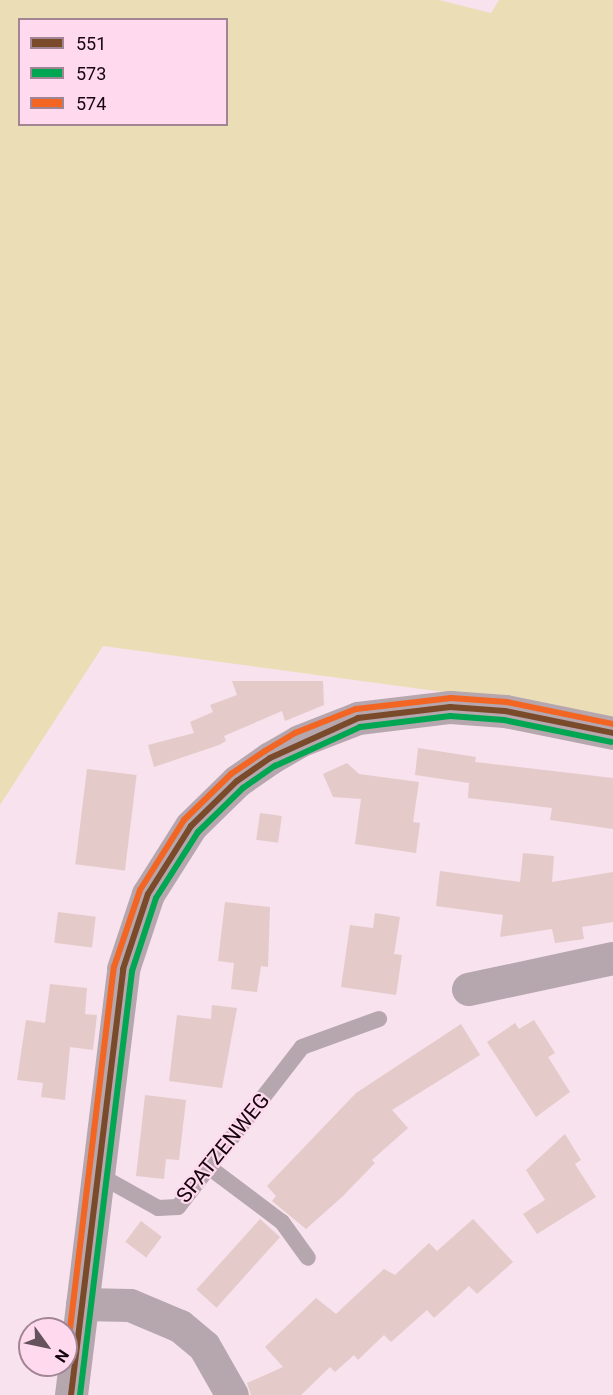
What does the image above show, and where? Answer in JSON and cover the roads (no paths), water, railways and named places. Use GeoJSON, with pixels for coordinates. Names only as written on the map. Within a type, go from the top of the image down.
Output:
{"type":"FeatureCollection","features":[{"type":"Feature","properties":{"kind":"street"},"geometry":{"type":"LineString","coordinates":[[71,1395],[116,1004],[133,933],[167,859],[191,826],[237,781],[299,741],[358,718],[417,708],[505,711],[613,733]]}},
{"type":"Feature","properties":{"kind":"street"},"geometry":{"type":"LineString","coordinates":[[468,989],[613,958]]}},
{"type":"Feature","properties":{"kind":"street"},"geometry":{"type":"LineString","coordinates":[[82,1304],[130,1305],[180,1326],[204,1346],[232,1395]]}},
{"type":"Feature","properties":{"kind":"lane","name":"SPATZENWEG"},"geometry":{"type":"LineString","coordinates":[[97,1174],[169,1210],[178,1207],[302,1047],[380,1019]]}},
{"type":"Feature","properties":{"kind":"lane"},"geometry":{"type":"LineString","coordinates":[[210,1168],[282,1222],[308,1258]]}}]}
